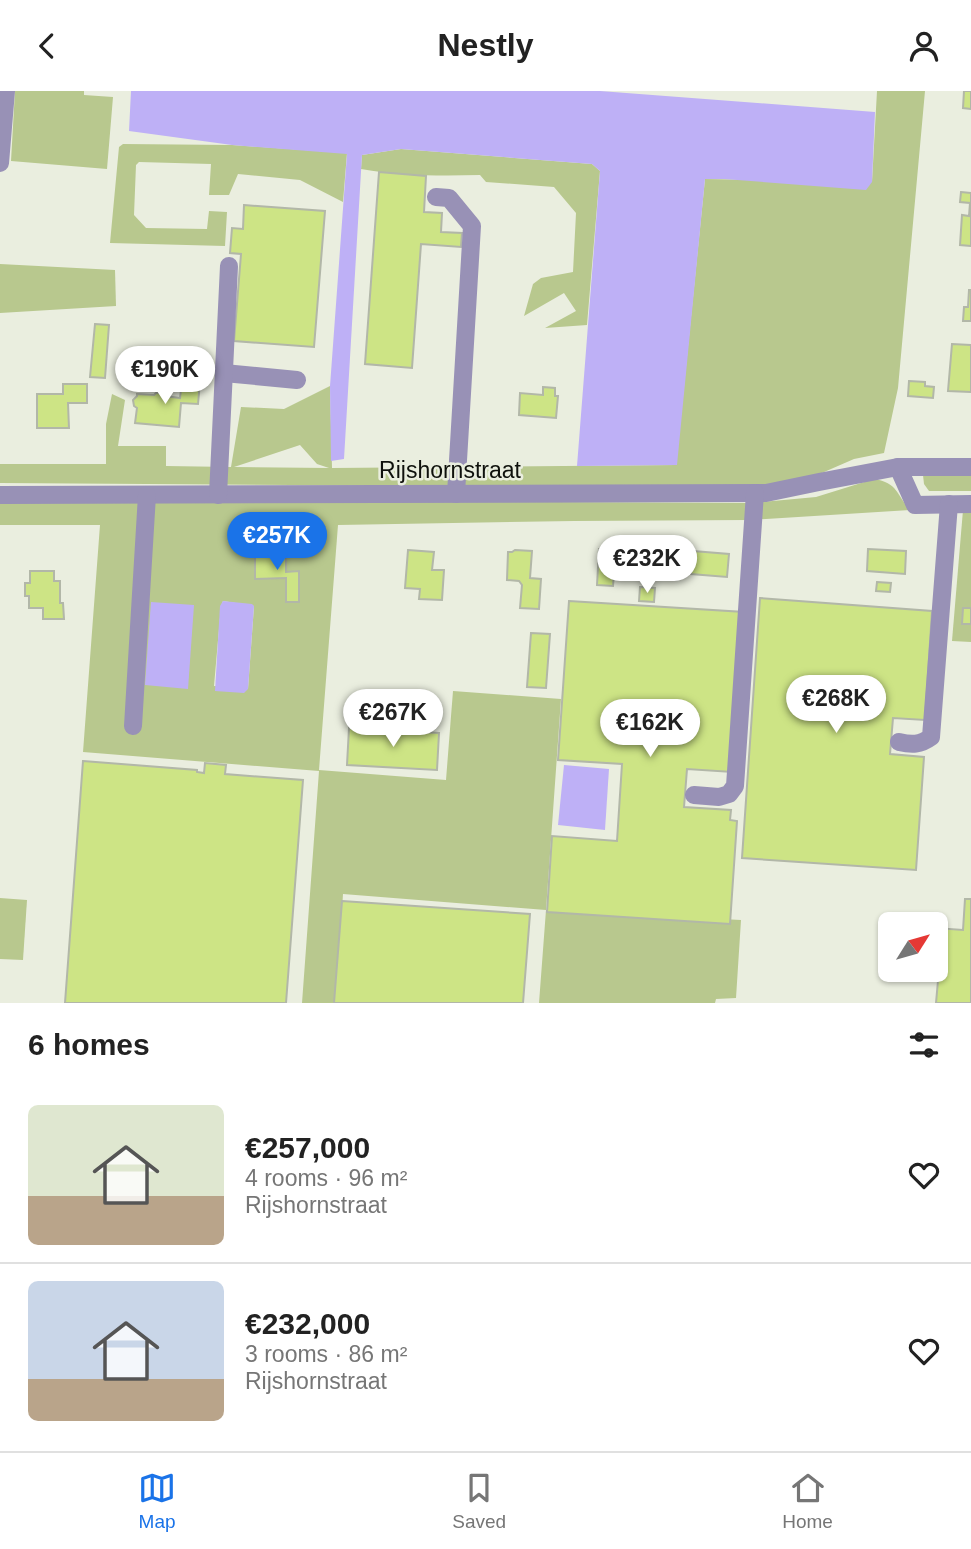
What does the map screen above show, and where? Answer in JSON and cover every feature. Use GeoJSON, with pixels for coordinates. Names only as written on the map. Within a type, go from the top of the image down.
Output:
{"type":"FeatureCollection","features":[{"type":"Feature","properties":{"kind":"street"},"geometry":{"type":"LineString","coordinates":[[0,163],[6,91]]}},
{"type":"Feature","properties":{"kind":"street"},"geometry":{"type":"LineString","coordinates":[[436,197],[449,198],[472,226],[456,494]]}},
{"type":"Feature","properties":{"kind":"street"},"geometry":{"type":"LineString","coordinates":[[218,495],[229,266]]}},
{"type":"Feature","properties":{"kind":"street"},"geometry":{"type":"LineString","coordinates":[[224,373],[297,380]]}},
{"type":"Feature","properties":{"kind":"street"},"geometry":{"type":"LineString","coordinates":[[898,467],[915,505],[971,504]]}},
{"type":"Feature","properties":{"kind":"street","name":"Rijshornstraat"},"geometry":{"type":"LineString","coordinates":[[0,495],[766,493],[898,467],[971,467]]}},
{"type":"Feature","properties":{"kind":"street"},"geometry":{"type":"LineString","coordinates":[[694,795],[719,797],[729,794],[735,786],[755,493]]}},
{"type":"Feature","properties":{"kind":"street"},"geometry":{"type":"LineString","coordinates":[[133,726],[147,495]]}},
{"type":"Feature","properties":{"kind":"street"},"geometry":{"type":"LineString","coordinates":[[899,742],[911,745],[922,743],[931,737],[948,504]]}},
{"type":"Feature","properties":{"kind":"green space"},"geometry":{"type":"Polygon","coordinates":[[[15,91],[84,91],[84,95],[113,97],[107,169],[11,161],[15,91]]]}},
{"type":"Feature","properties":{"kind":"green space"},"geometry":{"type":"Polygon","coordinates":[[[877,91],[925,91],[898,388],[884,453],[854,459],[808,479],[766,485],[0,483],[0,464],[106,464],[106,424],[112,394],[125,400],[118,446],[166,446],[166,466],[231,467],[241,407],[284,409],[330,386],[332,468],[676,465],[705,179],[872,182],[877,91]],[[300,445],[234,467],[329,468],[317,464],[300,445]]]}},
{"type":"Feature","properties":{"kind":"green space"},"geometry":{"type":"Polygon","coordinates":[[[123,144],[232,145],[347,153],[343,202],[300,180],[238,174],[229,195],[209,195],[211,164],[139,162],[136,165],[134,215],[146,228],[207,229],[209,211],[227,212],[225,246],[110,243],[119,147],[123,144]]]}},
{"type":"Feature","properties":{"kind":"green space"},"geometry":{"type":"Polygon","coordinates":[[[401,149],[592,164],[600,171],[587,325],[545,328],[576,311],[564,293],[524,316],[533,284],[541,278],[573,272],[576,213],[554,187],[486,182],[480,175],[420,175],[361,169],[362,155],[401,149]]]}},
{"type":"Feature","properties":{"kind":"green space"},"geometry":{"type":"Polygon","coordinates":[[[0,264],[115,270],[116,306],[0,313],[0,264]]]}},
{"type":"Feature","properties":{"kind":"green space"},"geometry":{"type":"Polygon","coordinates":[[[923,475],[971,475],[971,491],[929,491],[924,484],[923,475]]]}},
{"type":"Feature","properties":{"kind":"green space"},"geometry":{"type":"Polygon","coordinates":[[[874,479],[892,486],[910,510],[748,520],[338,525],[319,770],[446,780],[453,691],[561,699],[546,910],[343,894],[336,1003],[302,1003],[319,771],[83,752],[100,525],[0,525],[0,502],[750,503],[816,497],[874,479]],[[223,601],[214,686],[248,689],[254,606],[223,601]]]}},
{"type":"Feature","properties":{"kind":"green space"},"geometry":{"type":"Polygon","coordinates":[[[963,510],[971,510],[971,642],[952,641],[963,510]]]}},
{"type":"Feature","properties":{"kind":"green space"},"geometry":{"type":"Polygon","coordinates":[[[0,898],[27,900],[23,960],[0,959],[0,898]]]}},
{"type":"Feature","properties":{"kind":"green space"},"geometry":{"type":"Polygon","coordinates":[[[546,910],[741,920],[736,998],[716,999],[715,1003],[539,1003],[546,910]]]}},
{"type":"Feature","properties":{"kind":"shaded area"},"geometry":{"type":"Polygon","coordinates":[[[131,91],[600,91],[875,112],[872,182],[866,190],[705,179],[677,465],[577,466],[600,171],[592,164],[401,149],[362,155],[344,459],[331,461],[330,386],[347,154],[232,145],[129,131],[131,91]]]}},
{"type":"Feature","properties":{"kind":"shaded area"},"geometry":{"type":"Polygon","coordinates":[[[223,601],[254,606],[248,689],[244,693],[215,691],[220,606],[223,601]]]}},
{"type":"Feature","properties":{"kind":"shaded area"},"geometry":{"type":"Polygon","coordinates":[[[151,602],[194,605],[188,689],[145,685],[151,602]]]}},
{"type":"Feature","properties":{"kind":"shaded area"},"geometry":{"type":"Polygon","coordinates":[[[564,765],[609,769],[605,830],[558,825],[564,765]]]}},
{"type":"Feature","properties":{"kind":"building"},"geometry":{"type":"Polygon","coordinates":[[[964,91],[971,91],[971,109],[963,108],[964,91]]]}},
{"type":"Feature","properties":{"kind":"building"},"geometry":{"type":"Polygon","coordinates":[[[379,172],[426,176],[424,212],[442,213],[441,232],[462,233],[461,247],[421,244],[412,368],[365,364],[379,172]]]}},
{"type":"Feature","properties":{"kind":"building"},"geometry":{"type":"Polygon","coordinates":[[[961,192],[971,193],[971,246],[960,245],[962,215],[969,216],[970,203],[960,202],[961,192]]]}},
{"type":"Feature","properties":{"kind":"building"},"geometry":{"type":"Polygon","coordinates":[[[244,205],[325,211],[314,347],[234,341],[241,254],[230,253],[232,228],[243,229],[244,205]]]}},
{"type":"Feature","properties":{"kind":"building"},"geometry":{"type":"Polygon","coordinates":[[[969,290],[971,321],[963,321],[964,307],[968,307],[969,290]]]}},
{"type":"Feature","properties":{"kind":"building"},"geometry":{"type":"Polygon","coordinates":[[[95,324],[109,325],[105,378],[90,377],[95,324]]]}},
{"type":"Feature","properties":{"kind":"building"},"geometry":{"type":"Polygon","coordinates":[[[952,344],[971,345],[971,392],[948,391],[952,344]]]}},
{"type":"Feature","properties":{"kind":"building"},"geometry":{"type":"Polygon","coordinates":[[[182,381],[200,382],[198,404],[181,403],[179,427],[135,423],[137,408],[133,400],[137,394],[154,395],[162,392],[165,396],[180,398],[182,381]]]}},
{"type":"Feature","properties":{"kind":"building"},"geometry":{"type":"Polygon","coordinates":[[[909,381],[925,382],[925,386],[934,387],[933,398],[908,396],[909,381]]]}},
{"type":"Feature","properties":{"kind":"building"},"geometry":{"type":"Polygon","coordinates":[[[63,384],[87,384],[87,403],[68,403],[69,428],[37,428],[37,394],[63,394],[63,384]]]}},
{"type":"Feature","properties":{"kind":"building"},"geometry":{"type":"Polygon","coordinates":[[[543,387],[555,388],[555,396],[558,396],[556,418],[519,415],[520,393],[543,395],[543,387]]]}},
{"type":"Feature","properties":{"kind":"building"},"geometry":{"type":"Polygon","coordinates":[[[255,549],[286,554],[286,572],[299,571],[299,602],[286,602],[286,578],[255,579],[255,549]]]}},
{"type":"Feature","properties":{"kind":"building"},"geometry":{"type":"Polygon","coordinates":[[[599,549],[636,551],[635,575],[614,573],[613,586],[597,585],[599,549]]]}},
{"type":"Feature","properties":{"kind":"building"},"geometry":{"type":"Polygon","coordinates":[[[868,549],[906,551],[905,574],[867,571],[868,549]]]}},
{"type":"Feature","properties":{"kind":"building"},"geometry":{"type":"Polygon","coordinates":[[[408,550],[434,552],[432,570],[444,570],[442,600],[419,599],[420,589],[405,588],[408,550]]]}},
{"type":"Feature","properties":{"kind":"building"},"geometry":{"type":"Polygon","coordinates":[[[532,551],[530,578],[541,579],[539,609],[520,608],[522,585],[519,581],[507,580],[508,552],[532,551]]]}},
{"type":"Feature","properties":{"kind":"building"},"geometry":{"type":"Polygon","coordinates":[[[693,551],[729,554],[727,577],[691,574],[693,551]]]}},
{"type":"Feature","properties":{"kind":"building"},"geometry":{"type":"Polygon","coordinates":[[[30,571],[54,571],[54,581],[60,581],[60,603],[63,603],[64,619],[43,619],[43,608],[29,608],[25,583],[30,583],[30,571]]]}},
{"type":"Feature","properties":{"kind":"building"},"geometry":{"type":"Polygon","coordinates":[[[877,582],[891,583],[890,592],[876,591],[877,582]]]}},
{"type":"Feature","properties":{"kind":"building"},"geometry":{"type":"Polygon","coordinates":[[[640,587],[655,588],[654,602],[639,601],[640,587]]]}},
{"type":"Feature","properties":{"kind":"building"},"geometry":{"type":"Polygon","coordinates":[[[760,598],[932,611],[925,720],[893,718],[890,754],[924,757],[916,870],[742,858],[760,598]]]}},
{"type":"Feature","properties":{"kind":"building"},"geometry":{"type":"Polygon","coordinates":[[[569,601],[744,612],[732,772],[687,769],[684,807],[731,810],[730,820],[737,821],[730,924],[547,912],[552,836],[617,841],[622,764],[558,760],[569,601]]]}},
{"type":"Feature","properties":{"kind":"building"},"geometry":{"type":"Polygon","coordinates":[[[963,608],[971,608],[971,624],[962,624],[963,608]]]}},
{"type":"Feature","properties":{"kind":"building"},"geometry":{"type":"Polygon","coordinates":[[[531,633],[550,634],[546,688],[527,687],[531,633]]]}},
{"type":"Feature","properties":{"kind":"building"},"geometry":{"type":"Polygon","coordinates":[[[349,728],[439,733],[437,770],[347,765],[349,728]]]}},
{"type":"Feature","properties":{"kind":"building"},"geometry":{"type":"Polygon","coordinates":[[[83,761],[197,770],[204,773],[205,763],[226,765],[225,774],[303,780],[286,1003],[65,1003],[83,761]]]}},
{"type":"Feature","properties":{"kind":"building"},"geometry":{"type":"Polygon","coordinates":[[[965,899],[971,899],[971,1003],[936,1003],[938,982],[948,982],[948,929],[963,930],[965,899]]]}},
{"type":"Feature","properties":{"kind":"building"},"geometry":{"type":"Polygon","coordinates":[[[342,901],[530,914],[523,1003],[334,1003],[342,901]]]}}]}
